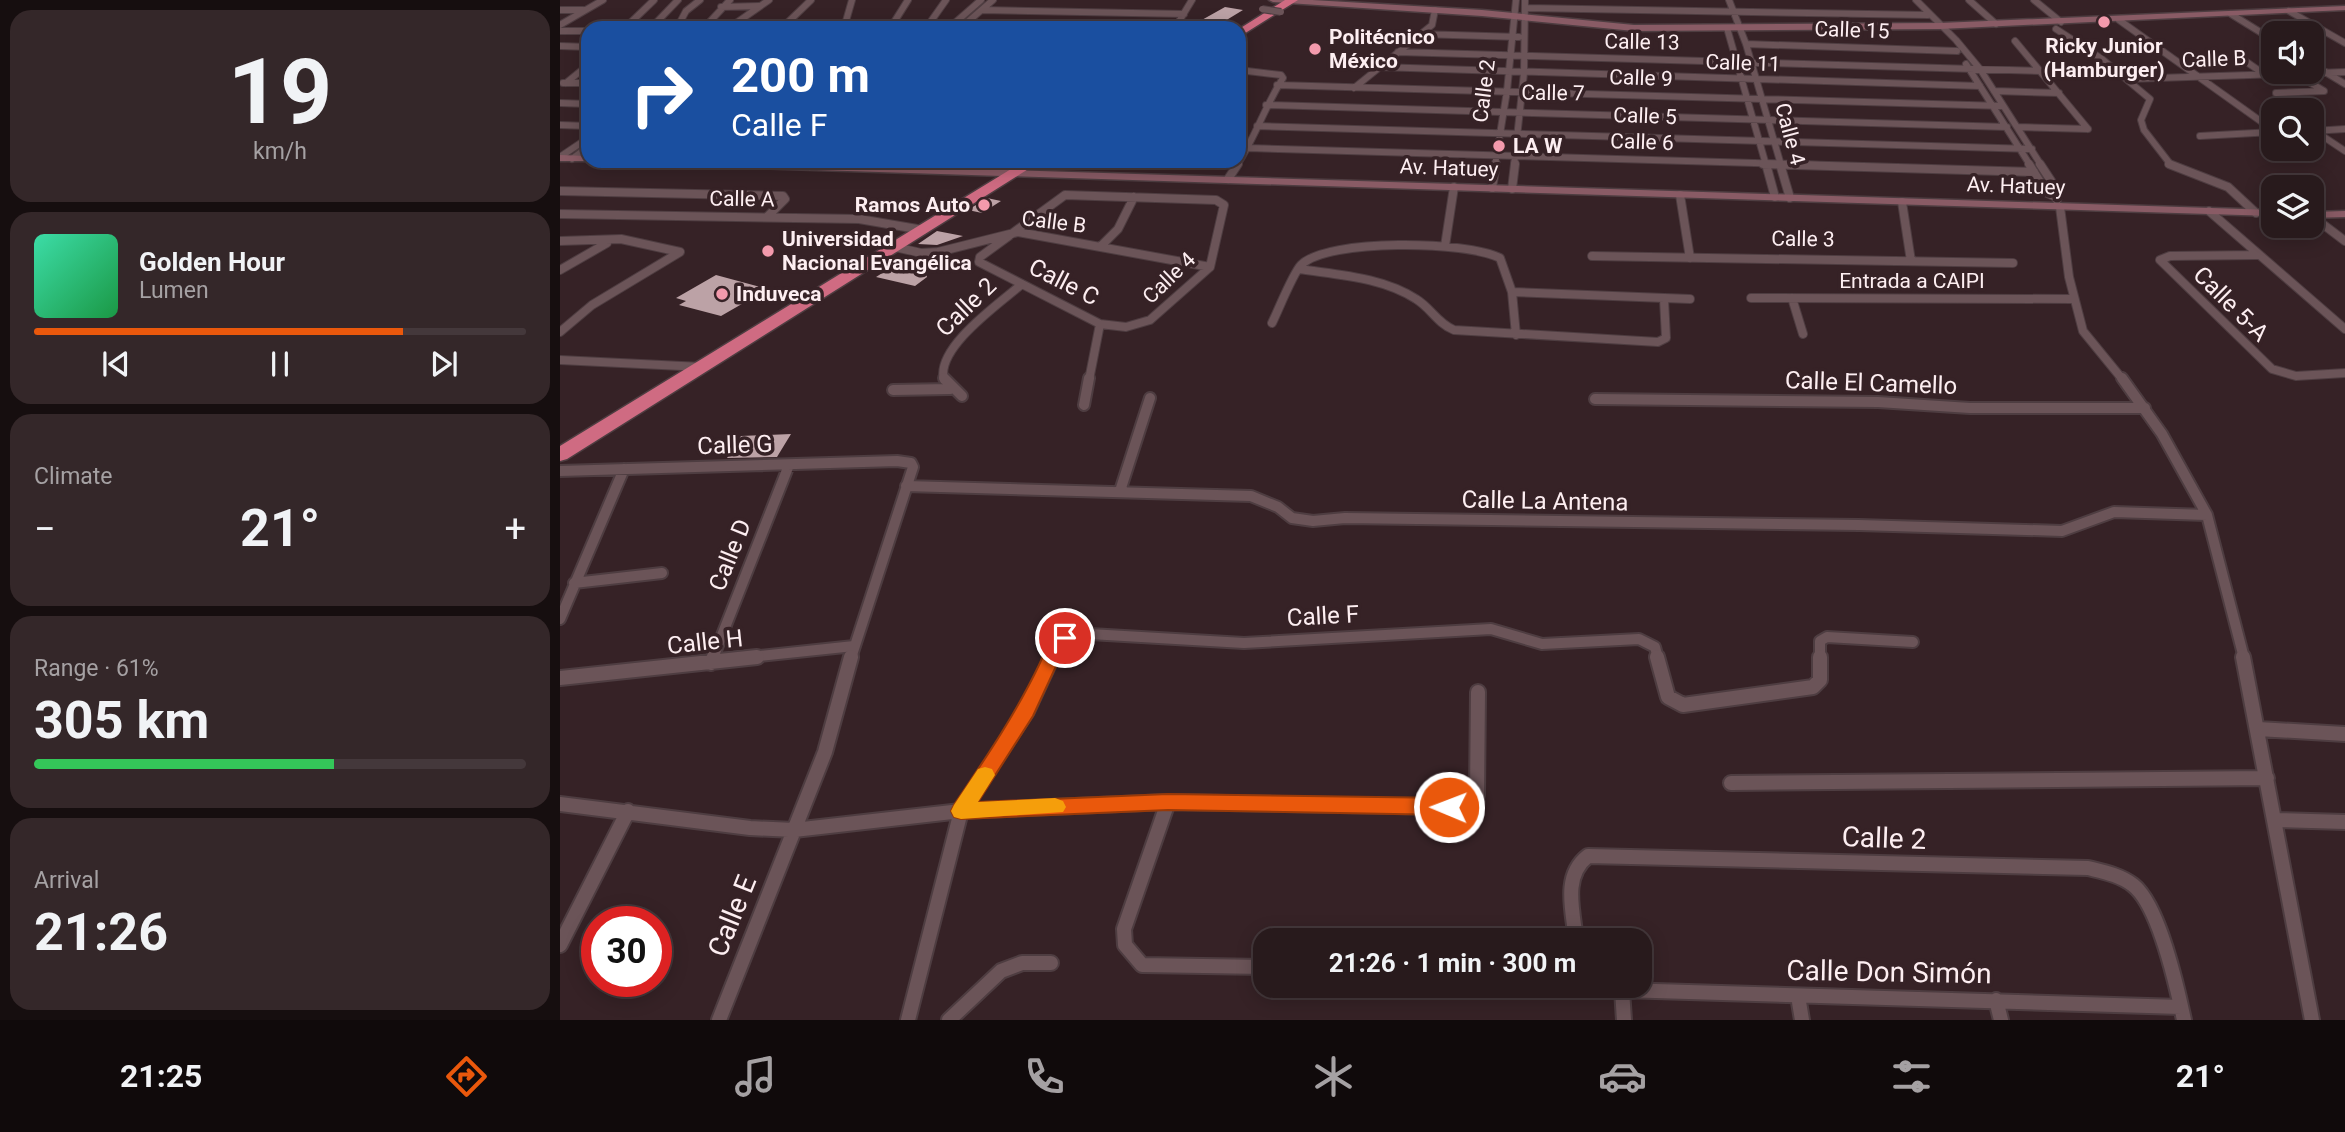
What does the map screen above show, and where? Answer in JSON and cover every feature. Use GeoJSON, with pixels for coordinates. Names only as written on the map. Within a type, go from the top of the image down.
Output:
{"type":"FeatureCollection","features":[{"type":"Feature","properties":{"kind":"highway"},"geometry":{"type":"LineString","coordinates":[[1246,22],[1285,3]]}},
{"type":"Feature","properties":{"kind":"highway"},"geometry":{"type":"LineString","coordinates":[[1246,29],[1285,3]]}},
{"type":"Feature","properties":{"kind":"highway"},"geometry":{"type":"LineString","coordinates":[[560,440],[1014,168]]}},
{"type":"Feature","properties":{"kind":"highway"},"geometry":{"type":"LineString","coordinates":[[560,455],[895,247],[916,229]]}},
{"type":"Feature","properties":{"kind":"main road"},"geometry":{"type":"LineString","coordinates":[[1273,0],[1285,3],[1516,16],[1526,7],[1625,28],[1996,24],[2059,26],[2119,20],[2336,9]]}},
{"type":"Feature","properties":{"kind":"main road"},"geometry":{"type":"LineString","coordinates":[[2309,0],[2336,9]]}},
{"type":"Feature","properties":{"kind":"main road","name":"Av. Hatuey"},"geometry":{"type":"LineString","coordinates":[[1040,168],[1454,187],[1493,185]]}},
{"type":"Feature","properties":{"kind":"main road","name":"Av. Hatuey"},"geometry":{"type":"LineString","coordinates":[[1229,176],[1493,185],[1680,195],[1774,194]]}},
{"type":"Feature","properties":{"kind":"main road","name":"Av. Hatuey"},"geometry":{"type":"LineString","coordinates":[[1512,186],[1774,194],[1902,202],[2058,201],[2209,211],[2261,209]]}},
{"type":"Feature","properties":{"kind":"main road","name":"Av. Hatuey"},"geometry":{"type":"LineString","coordinates":[[1789,195],[2058,201],[2261,212]]}},
{"type":"Feature","properties":{"kind":"main road"},"geometry":{"type":"LineString","coordinates":[[2324,208],[2345,207]]}},
{"type":"Feature","properties":{"kind":"main road"},"geometry":{"type":"LineString","coordinates":[[2324,215],[2345,214]]}},
{"type":"Feature","properties":{"kind":"street"},"geometry":{"type":"LineString","coordinates":[[560,18],[592,0]]}},
{"type":"Feature","properties":{"kind":"street"},"geometry":{"type":"LineString","coordinates":[[560,25],[603,0]]}},
{"type":"Feature","properties":{"kind":"street"},"geometry":{"type":"LineString","coordinates":[[632,21],[654,0]]}},
{"type":"Feature","properties":{"kind":"street"},"geometry":{"type":"LineString","coordinates":[[658,21],[678,0]]}},
{"type":"Feature","properties":{"kind":"street"},"geometry":{"type":"LineString","coordinates":[[681,21],[686,11],[700,0]]}},
{"type":"Feature","properties":{"kind":"street"},"geometry":{"type":"LineString","coordinates":[[710,21],[730,0]]}},
{"type":"Feature","properties":{"kind":"street"},"geometry":{"type":"LineString","coordinates":[[739,21],[769,0]]}},
{"type":"Feature","properties":{"kind":"street"},"geometry":{"type":"LineString","coordinates":[[789,21],[811,0]]}},
{"type":"Feature","properties":{"kind":"street"},"geometry":{"type":"LineString","coordinates":[[845,21],[852,0]]}},
{"type":"Feature","properties":{"kind":"street"},"geometry":{"type":"LineString","coordinates":[[896,21],[908,0]]}},
{"type":"Feature","properties":{"kind":"street"},"geometry":{"type":"LineString","coordinates":[[931,21],[946,0]]}},
{"type":"Feature","properties":{"kind":"street"},"geometry":{"type":"LineString","coordinates":[[958,21],[981,0]]}},
{"type":"Feature","properties":{"kind":"street"},"geometry":{"type":"LineString","coordinates":[[969,21],[993,0]]}},
{"type":"Feature","properties":{"kind":"street"},"geometry":{"type":"LineString","coordinates":[[1180,21],[1192,0]]}},
{"type":"Feature","properties":{"kind":"street","name":"Calle 4"},"geometry":{"type":"LineString","coordinates":[[1728,0],[1746,44],[1789,195]]}},
{"type":"Feature","properties":{"kind":"street"},"geometry":{"type":"LineString","coordinates":[[1916,0],[1928,15],[1956,40],[1980,69],[2059,192],[2058,201],[2073,299],[2083,331],[2145,408],[2195,489],[2207,515],[2239,633],[2312,1020]]}},
{"type":"Feature","properties":{"kind":"street"},"geometry":{"type":"LineString","coordinates":[[1969,0],[1996,24]]}},
{"type":"Feature","properties":{"kind":"street"},"geometry":{"type":"LineString","coordinates":[[2034,0],[2059,26],[2150,99],[2141,120],[2167,163],[2177,170],[2228,187],[2253,210]]}},
{"type":"Feature","properties":{"kind":"street"},"geometry":{"type":"LineString","coordinates":[[1516,1],[1526,7],[1928,15]]}},
{"type":"Feature","properties":{"kind":"street","name":"Calle 2"},"geometry":{"type":"LineString","coordinates":[[1493,185],[1507,92],[1516,1]]}},
{"type":"Feature","properties":{"kind":"street"},"geometry":{"type":"LineString","coordinates":[[1262,9],[1285,3]]}},
{"type":"Feature","properties":{"kind":"street"},"geometry":{"type":"LineString","coordinates":[[721,7],[759,6]]}},
{"type":"Feature","properties":{"kind":"street","name":"Calle 2"},"geometry":{"type":"LineString","coordinates":[[1512,186],[1524,73],[1526,7]]}},
{"type":"Feature","properties":{"kind":"street"},"geometry":{"type":"LineString","coordinates":[[2336,9],[2345,14]]}},
{"type":"Feature","properties":{"kind":"street"},"geometry":{"type":"LineString","coordinates":[[560,10],[586,10]]}},
{"type":"Feature","properties":{"kind":"street"},"geometry":{"type":"LineString","coordinates":[[982,10],[1151,10],[1184,14]]}},
{"type":"Feature","properties":{"kind":"street"},"geometry":{"type":"LineString","coordinates":[[1354,88],[1433,23],[1435,10]]}},
{"type":"Feature","properties":{"kind":"street"},"geometry":{"type":"LineString","coordinates":[[2289,11],[2345,43]]}},
{"type":"Feature","properties":{"kind":"street"},"geometry":{"type":"LineString","coordinates":[[2231,14],[2261,33]]}},
{"type":"Feature","properties":{"kind":"street"},"geometry":{"type":"LineString","coordinates":[[2119,20],[2261,122]]}},
{"type":"Feature","properties":{"kind":"street","name":"Calle 4"},"geometry":{"type":"LineString","coordinates":[[1727,28],[1774,194]]}},
{"type":"Feature","properties":{"kind":"street"},"geometry":{"type":"LineString","coordinates":[[560,31],[581,31]]}},
{"type":"Feature","properties":{"kind":"street"},"geometry":{"type":"LineString","coordinates":[[1420,34],[1525,38]]}},
{"type":"Feature","properties":{"kind":"street"},"geometry":{"type":"LineString","coordinates":[[1950,36],[1948,39],[1970,68],[2047,193],[2058,201]]}},
{"type":"Feature","properties":{"kind":"street"},"geometry":{"type":"LineString","coordinates":[[2015,41],[2088,129],[2017,127]]}},
{"type":"Feature","properties":{"kind":"street","name":"Calle 15"},"geometry":{"type":"LineString","coordinates":[[1746,44],[1957,51]]}},
{"type":"Feature","properties":{"kind":"street"},"geometry":{"type":"LineString","coordinates":[[560,46],[581,47]]}},
{"type":"Feature","properties":{"kind":"street","name":"Calle 13"},"geometry":{"type":"LineString","coordinates":[[1398,52],[2041,71]]}},
{"type":"Feature","properties":{"kind":"street"},"geometry":{"type":"LineString","coordinates":[[2238,56],[2261,72]]}},
{"type":"Feature","properties":{"kind":"street","name":"Calle 11"},"geometry":{"type":"LineString","coordinates":[[1379,67],[1980,86]]}},
{"type":"Feature","properties":{"kind":"street"},"geometry":{"type":"LineString","coordinates":[[563,83],[581,70]]}},
{"type":"Feature","properties":{"kind":"street"},"geometry":{"type":"LineString","coordinates":[[1246,71],[1281,75],[1283,78],[1266,105],[1246,151]]}},
{"type":"Feature","properties":{"kind":"street","name":"Calle B"},"geometry":{"type":"LineString","coordinates":[[2326,73],[2345,72]]}},
{"type":"Feature","properties":{"kind":"street"},"geometry":{"type":"LineString","coordinates":[[2326,73],[2345,84]]}},
{"type":"Feature","properties":{"kind":"street","name":"Calle B"},"geometry":{"type":"LineString","coordinates":[[2127,79],[2261,75]]}},
{"type":"Feature","properties":{"kind":"street"},"geometry":{"type":"LineString","coordinates":[[563,83],[581,83]]}},
{"type":"Feature","properties":{"kind":"street"},"geometry":{"type":"LineString","coordinates":[[2276,93],[2324,91],[2312,84]]}},
{"type":"Feature","properties":{"kind":"street","name":"Calle 9"},"geometry":{"type":"LineString","coordinates":[[1277,85],[2003,106]]}},
{"type":"Feature","properties":{"kind":"street"},"geometry":{"type":"LineString","coordinates":[[1994,91],[2059,93]]}},
{"type":"Feature","properties":{"kind":"street"},"geometry":{"type":"LineString","coordinates":[[560,103],[581,104]]}},
{"type":"Feature","properties":{"kind":"street","name":"Calle 7"},"geometry":{"type":"LineString","coordinates":[[1266,105],[2007,127]]}},
{"type":"Feature","properties":{"kind":"street"},"geometry":{"type":"LineString","coordinates":[[560,125],[581,126]]}},
{"type":"Feature","properties":{"kind":"street","name":"Calle 5"},"geometry":{"type":"LineString","coordinates":[[1257,126],[2032,149]]}},
{"type":"Feature","properties":{"kind":"street"},"geometry":{"type":"LineString","coordinates":[[2324,131],[2345,130]]}},
{"type":"Feature","properties":{"kind":"street"},"geometry":{"type":"LineString","coordinates":[[2200,136],[2261,132]]}},
{"type":"Feature","properties":{"kind":"street"},"geometry":{"type":"LineString","coordinates":[[2324,137],[2345,151]]}},
{"type":"Feature","properties":{"kind":"street","name":"Calle 6"},"geometry":{"type":"LineString","coordinates":[[1248,148],[2035,172]]}},
{"type":"Feature","properties":{"kind":"street"},"geometry":{"type":"LineString","coordinates":[[1229,176],[1234,168]]}},
{"type":"Feature","properties":{"kind":"street"},"geometry":{"type":"LineString","coordinates":[[1445,246],[1454,187]]}},
{"type":"Feature","properties":{"kind":"street"},"geometry":{"type":"LineString","coordinates":[[560,191],[783,196],[785,200],[767,217]]}},
{"type":"Feature","properties":{"kind":"street"},"geometry":{"type":"LineString","coordinates":[[1018,232],[1065,195],[1134,197],[1118,229],[1101,246]]}},
{"type":"Feature","properties":{"kind":"street"},"geometry":{"type":"LineString","coordinates":[[1680,195],[1690,258]]}},
{"type":"Feature","properties":{"kind":"street","name":"Calle 4"},"geometry":{"type":"LineString","coordinates":[[1134,197],[1209,199],[1224,205],[1210,267],[1160,313],[1136,326]]}},
{"type":"Feature","properties":{"kind":"street"},"geometry":{"type":"LineString","coordinates":[[1902,202],[1911,261]]}},
{"type":"Feature","properties":{"kind":"street"},"geometry":{"type":"LineString","coordinates":[[2209,211],[2257,256],[2345,329]]}},
{"type":"Feature","properties":{"kind":"street","name":"Calle A"},"geometry":{"type":"LineString","coordinates":[[560,214],[859,219],[916,229]]}},
{"type":"Feature","properties":{"kind":"street"},"geometry":{"type":"LineString","coordinates":[[2324,224],[2345,241]]}},
{"type":"Feature","properties":{"kind":"street","name":"Calle B"},"geometry":{"type":"LineString","coordinates":[[895,247],[921,253],[937,252],[1018,232],[1210,267]]}},
{"type":"Feature","properties":{"kind":"street","name":"Calle C"},"geometry":{"type":"LineString","coordinates":[[1018,232],[979,259],[982,264],[1100,324],[1136,326]]}},
{"type":"Feature","properties":{"kind":"street"},"geometry":{"type":"LineString","coordinates":[[560,270],[616,240]]}},
{"type":"Feature","properties":{"kind":"street"},"geometry":{"type":"LineString","coordinates":[[560,241],[616,240],[677,251],[680,254],[592,305],[560,332]]}},
{"type":"Feature","properties":{"kind":"street"},"geometry":{"type":"LineString","coordinates":[[1272,323],[1299,269],[1331,253],[1372,248],[1471,247],[1496,255],[1512,292],[1516,335]]}},
{"type":"Feature","properties":{"kind":"street","name":"Calle 3"},"geometry":{"type":"LineString","coordinates":[[1592,256],[2013,263]]}},
{"type":"Feature","properties":{"kind":"street","name":"Calle 5-A"},"geometry":{"type":"LineString","coordinates":[[2257,256],[2161,258],[2162,263],[2257,356],[2279,373],[2296,376],[2345,373]]}},
{"type":"Feature","properties":{"kind":"street"},"geometry":{"type":"LineString","coordinates":[[560,262],[573,262]]}},
{"type":"Feature","properties":{"kind":"street"},"geometry":{"type":"LineString","coordinates":[[1299,269],[1393,287],[1422,302],[1437,323],[1446,328],[1516,335],[1663,341],[1666,338],[1664,299]]}},
{"type":"Feature","properties":{"kind":"street","name":"Calle 2"},"geometry":{"type":"LineString","coordinates":[[950,389],[943,374],[946,359],[964,337],[1022,284]]}},
{"type":"Feature","properties":{"kind":"street"},"geometry":{"type":"LineString","coordinates":[[1512,292],[1689,299]]}},
{"type":"Feature","properties":{"kind":"street","name":"Entrada a CAIPI"},"geometry":{"type":"LineString","coordinates":[[1751,298],[2073,299]]}},
{"type":"Feature","properties":{"kind":"street"},"geometry":{"type":"LineString","coordinates":[[1792,298],[1803,334]]}},
{"type":"Feature","properties":{"kind":"street"},"geometry":{"type":"LineString","coordinates":[[1084,405],[1100,324]]}},
{"type":"Feature","properties":{"kind":"street"},"geometry":{"type":"LineString","coordinates":[[560,360],[702,367]]}},
{"type":"Feature","properties":{"kind":"street"},"geometry":{"type":"LineString","coordinates":[[894,390],[950,389],[962,396]]}},
{"type":"Feature","properties":{"kind":"street"},"geometry":{"type":"LineString","coordinates":[[1120,491],[1150,398]]}},
{"type":"Feature","properties":{"kind":"street","name":"Calle El Camello"},"geometry":{"type":"LineString","coordinates":[[1595,399],[1878,402],[1970,408],[2145,408]]}},
{"type":"Feature","properties":{"kind":"street","name":"Calle G"},"geometry":{"type":"LineString","coordinates":[[560,471],[897,461],[911,463]]}},
{"type":"Feature","properties":{"kind":"street","name":"Calle E"},"geometry":{"type":"LineString","coordinates":[[719,1020],[825,752],[854,646],[913,467],[911,463]]}},
{"type":"Feature","properties":{"kind":"street","name":"Calle D"},"geometry":{"type":"LineString","coordinates":[[711,663],[789,465]]}},
{"type":"Feature","properties":{"kind":"street"},"geometry":{"type":"LineString","coordinates":[[560,619],[624,469]]}},
{"type":"Feature","properties":{"kind":"street","name":"Calle La Antena"},"geometry":{"type":"LineString","coordinates":[[906,486],[1251,496],[1278,507],[1292,518],[1313,521],[1345,518],[1859,525],[2062,531],[2076,528],[2107,513],[2207,515]]}},
{"type":"Feature","properties":{"kind":"street"},"geometry":{"type":"LineString","coordinates":[[574,583],[662,573]]}},
{"type":"Feature","properties":{"kind":"street","name":"Calle F"},"geometry":{"type":"LineString","coordinates":[[908,1020],[961,811],[1027,711],[1059,643],[1065,638],[1076,634],[1244,643],[1491,629],[1542,644],[1639,639],[1655,647],[1668,697],[1683,705],[1813,687],[1820,680],[1820,641],[1827,637],[1913,642]]}},
{"type":"Feature","properties":{"kind":"street","name":"Calle H"},"geometry":{"type":"LineString","coordinates":[[560,678],[854,646]]}},
{"type":"Feature","properties":{"kind":"street"},"geometry":{"type":"LineString","coordinates":[[560,804],[737,827],[794,830],[961,811],[1168,802],[1449,807],[1468,803],[1478,795],[1478,692]]}},
{"type":"Feature","properties":{"kind":"street"},"geometry":{"type":"LineString","coordinates":[[2258,729],[2345,734]]}},
{"type":"Feature","properties":{"kind":"street"},"geometry":{"type":"LineString","coordinates":[[1731,783],[2267,778]]}},
{"type":"Feature","properties":{"kind":"street"},"geometry":{"type":"LineString","coordinates":[[1168,802],[1124,929],[1125,945],[1142,965],[1253,967]]}},
{"type":"Feature","properties":{"kind":"street"},"geometry":{"type":"LineString","coordinates":[[560,945],[628,811]]}},
{"type":"Feature","properties":{"kind":"street"},"geometry":{"type":"LineString","coordinates":[[2276,820],[2345,822]]}},
{"type":"Feature","properties":{"kind":"street","name":"Calle 2"},"geometry":{"type":"LineString","coordinates":[[1575,928],[1572,871],[1580,860],[1588,856],[2088,869],[2124,878],[2140,890],[2154,909],[2182,1014]]}},
{"type":"Feature","properties":{"kind":"street"},"geometry":{"type":"LineString","coordinates":[[949,1020],[1001,971],[1022,963],[1051,963]]}},
{"type":"Feature","properties":{"kind":"street","name":"Calle Don Simón"},"geometry":{"type":"LineString","coordinates":[[1652,991],[1996,1000],[2182,1014]]}},
{"type":"Feature","properties":{"kind":"street"},"geometry":{"type":"LineString","coordinates":[[1798,996],[1802,1020]]}},
{"type":"Feature","properties":{"kind":"street"},"geometry":{"type":"LineString","coordinates":[[1623,998],[1624,1020]]}},
{"type":"Feature","properties":{"kind":"street"},"geometry":{"type":"LineString","coordinates":[[1996,1000],[2001,1020]]}},
{"type":"Feature","properties":{"kind":"building"},"geometry":{"type":"Polygon","coordinates":[[[1225,7],[1243,10],[1225,21],[1200,21],[1225,7]]]}},
{"type":"Feature","properties":{"kind":"building","name":"Ramos Auto"},"geometry":{"type":"Polygon","coordinates":[[[987,198],[1001,201],[982,213],[968,210],[987,198]]]}},
{"type":"Feature","properties":{"kind":"building"},"geometry":{"type":"Polygon","coordinates":[[[937,231],[963,236],[937,245],[918,244],[937,231]]]}},
{"type":"Feature","properties":{"kind":"building"},"geometry":{"type":"Polygon","coordinates":[[[923,262],[927,277],[915,286],[876,277],[898,263],[915,267],[923,262]]]}},
{"type":"Feature","properties":{"kind":"building","name":"Induveca"},"geometry":{"type":"Polygon","coordinates":[[[716,275],[768,289],[721,316],[679,305],[686,301],[676,298],[716,275]]]}},
{"type":"Feature","properties":{"kind":"building"},"geometry":{"type":"Polygon","coordinates":[[[791,434],[777,457],[727,458],[741,436],[791,434]]]}},
{"type":"Feature","properties":{"kind":"slow traffic"},"geometry":{"type":"LineString","coordinates":[[985,775],[961,811],[1055,807]]}},
{"type":"Feature","properties":{"kind":"place","name":"Ricky Junior (Hamburger)"},"geometry":{"type":"Point","coordinates":[2104,22]}},
{"type":"Feature","properties":{"kind":"place","name":"Politécnico México"},"geometry":{"type":"Point","coordinates":[1315,49]}},
{"type":"Feature","properties":{"kind":"place","name":"LA W"},"geometry":{"type":"Point","coordinates":[1499,146]}},
{"type":"Feature","properties":{"kind":"place","name":"Ramos Auto"},"geometry":{"type":"Point","coordinates":[984,205]}},
{"type":"Feature","properties":{"kind":"place","name":"Universidad Nacional Evangélica"},"geometry":{"type":"Point","coordinates":[768,251]}},
{"type":"Feature","properties":{"kind":"place","name":"Induveca"},"geometry":{"type":"Point","coordinates":[722,294]}},
{"type":"Feature","properties":{"kind":"route"},"geometry":{"type":"LineString","coordinates":[[1065,638],[1056,648],[1027,711],[961,811],[1168,802],[1449,807]]}}]}
